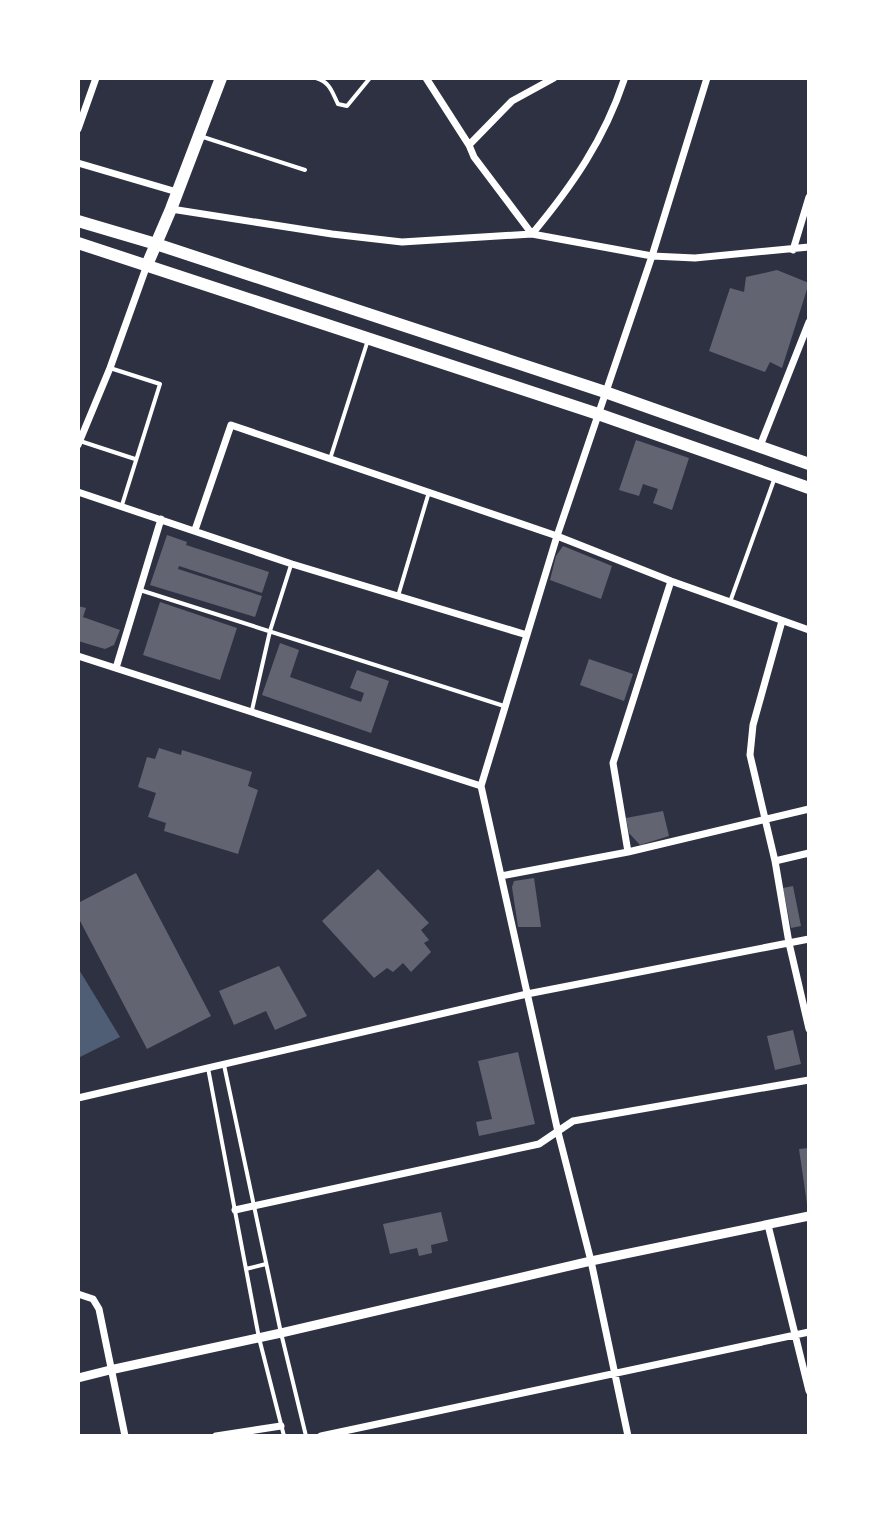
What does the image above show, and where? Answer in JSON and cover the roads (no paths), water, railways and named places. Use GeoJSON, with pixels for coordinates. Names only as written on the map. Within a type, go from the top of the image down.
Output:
{"type":"FeatureCollection","features":[{"type":"Feature","properties":{"kind":"main road"},"geometry":{"type":"LineString","coordinates":[[147,265],[221,78]]}},
{"type":"Feature","properties":{"kind":"main road"},"geometry":{"type":"LineString","coordinates":[[78,221],[605,392],[809,464]]}},
{"type":"Feature","properties":{"kind":"main road"},"geometry":{"type":"LineString","coordinates":[[78,243],[598,414],[809,488]]}},
{"type":"Feature","properties":{"kind":"street"},"geometry":{"type":"LineString","coordinates":[[78,129],[96,78]]}},
{"type":"Feature","properties":{"kind":"street"},"geometry":{"type":"LineString","coordinates":[[426,78],[474,157],[532,234]]}},
{"type":"Feature","properties":{"kind":"street"},"geometry":{"type":"LineString","coordinates":[[469,145],[512,101],[554,78]]}},
{"type":"Feature","properties":{"kind":"street"},"geometry":{"type":"LineString","coordinates":[[628,1436],[591,1261],[558,1132],[481,786],[557,536],[652,256],[707,78]]}},
{"type":"Feature","properties":{"kind":"street"},"geometry":{"type":"LineString","coordinates":[[532,234],[584,166],[613,112],[624,80]]}},
{"type":"Feature","properties":{"kind":"street"},"geometry":{"type":"LineString","coordinates":[[78,163],[177,192]]}},
{"type":"Feature","properties":{"kind":"street"},"geometry":{"type":"LineString","coordinates":[[793,250],[809,197]]}},
{"type":"Feature","properties":{"kind":"street"},"geometry":{"type":"LineString","coordinates":[[171,209],[402,242],[532,234],[652,256],[695,258],[809,247]]}},
{"type":"Feature","properties":{"kind":"street"},"geometry":{"type":"LineString","coordinates":[[79,443],[147,265]]}},
{"type":"Feature","properties":{"kind":"street"},"geometry":{"type":"LineString","coordinates":[[760,446],[809,322]]}},
{"type":"Feature","properties":{"kind":"street"},"geometry":{"type":"LineString","coordinates":[[195,530],[231,425],[557,536],[809,630]]}},
{"type":"Feature","properties":{"kind":"street"},"geometry":{"type":"LineString","coordinates":[[78,492],[292,564],[527,635]]}},
{"type":"Feature","properties":{"kind":"street"},"geometry":{"type":"LineString","coordinates":[[116,668],[161,519]]}},
{"type":"Feature","properties":{"kind":"street"},"geometry":{"type":"LineString","coordinates":[[628,852],[613,763],[671,581]]}},
{"type":"Feature","properties":{"kind":"street"},"geometry":{"type":"LineString","coordinates":[[782,621],[753,725],[750,755],[809,1029]]}},
{"type":"Feature","properties":{"kind":"street"},"geometry":{"type":"LineString","coordinates":[[78,656],[481,786]]}},
{"type":"Feature","properties":{"kind":"street"},"geometry":{"type":"LineString","coordinates":[[501,876],[628,852],[809,809]]}},
{"type":"Feature","properties":{"kind":"street"},"geometry":{"type":"LineString","coordinates":[[775,861],[809,853]]}},
{"type":"Feature","properties":{"kind":"street"},"geometry":{"type":"LineString","coordinates":[[78,1098],[527,994],[809,939]]}},
{"type":"Feature","properties":{"kind":"street"},"geometry":{"type":"LineString","coordinates":[[235,1210],[539,1144],[573,1121],[809,1080]]}},
{"type":"Feature","properties":{"kind":"street"},"geometry":{"type":"LineString","coordinates":[[78,1378],[591,1261],[809,1216]]}},
{"type":"Feature","properties":{"kind":"street"},"geometry":{"type":"LineString","coordinates":[[768,1225],[809,1391]]}},
{"type":"Feature","properties":{"kind":"street"},"geometry":{"type":"LineString","coordinates":[[78,1294],[93,1299],[99,1309],[125,1436]]}},
{"type":"Feature","properties":{"kind":"street"},"geometry":{"type":"LineString","coordinates":[[321,1436],[809,1332]]}},
{"type":"Feature","properties":{"kind":"street"},"geometry":{"type":"LineString","coordinates":[[216,1436],[281,1426]]}},
{"type":"Feature","properties":{"kind":"lane"},"geometry":{"type":"LineString","coordinates":[[316,78],[328,84],[338,104],[347,106],[370,78]]}},
{"type":"Feature","properties":{"kind":"lane"},"geometry":{"type":"LineString","coordinates":[[199,136],[305,170]]}},
{"type":"Feature","properties":{"kind":"lane"},"geometry":{"type":"LineString","coordinates":[[330,459],[368,339]]}},
{"type":"Feature","properties":{"kind":"lane"},"geometry":{"type":"LineString","coordinates":[[110,368],[160,384],[122,505]]}},
{"type":"Feature","properties":{"kind":"lane"},"geometry":{"type":"LineString","coordinates":[[79,443],[135,459]]}},
{"type":"Feature","properties":{"kind":"lane"},"geometry":{"type":"LineString","coordinates":[[730,602],[776,476]]}},
{"type":"Feature","properties":{"kind":"lane"},"geometry":{"type":"LineString","coordinates":[[398,596],[429,492]]}},
{"type":"Feature","properties":{"kind":"lane"},"geometry":{"type":"LineString","coordinates":[[251,713],[270,631],[292,564]]}},
{"type":"Feature","properties":{"kind":"lane"},"geometry":{"type":"LineString","coordinates":[[140,590],[505,707]]}},
{"type":"Feature","properties":{"kind":"lane"},"geometry":{"type":"LineString","coordinates":[[224,1065],[306,1436]]}},
{"type":"Feature","properties":{"kind":"lane"},"geometry":{"type":"LineString","coordinates":[[208,1068],[259,1338],[284,1436]]}},
{"type":"Feature","properties":{"kind":"lane"},"geometry":{"type":"LineString","coordinates":[[246,1269],[266,1264]]}},
{"type":"Feature","properties":{"kind":"water"},"geometry":{"type":"Polygon","coordinates":[[[78,968],[120,1037],[78,1058],[78,968]]]}}]}
